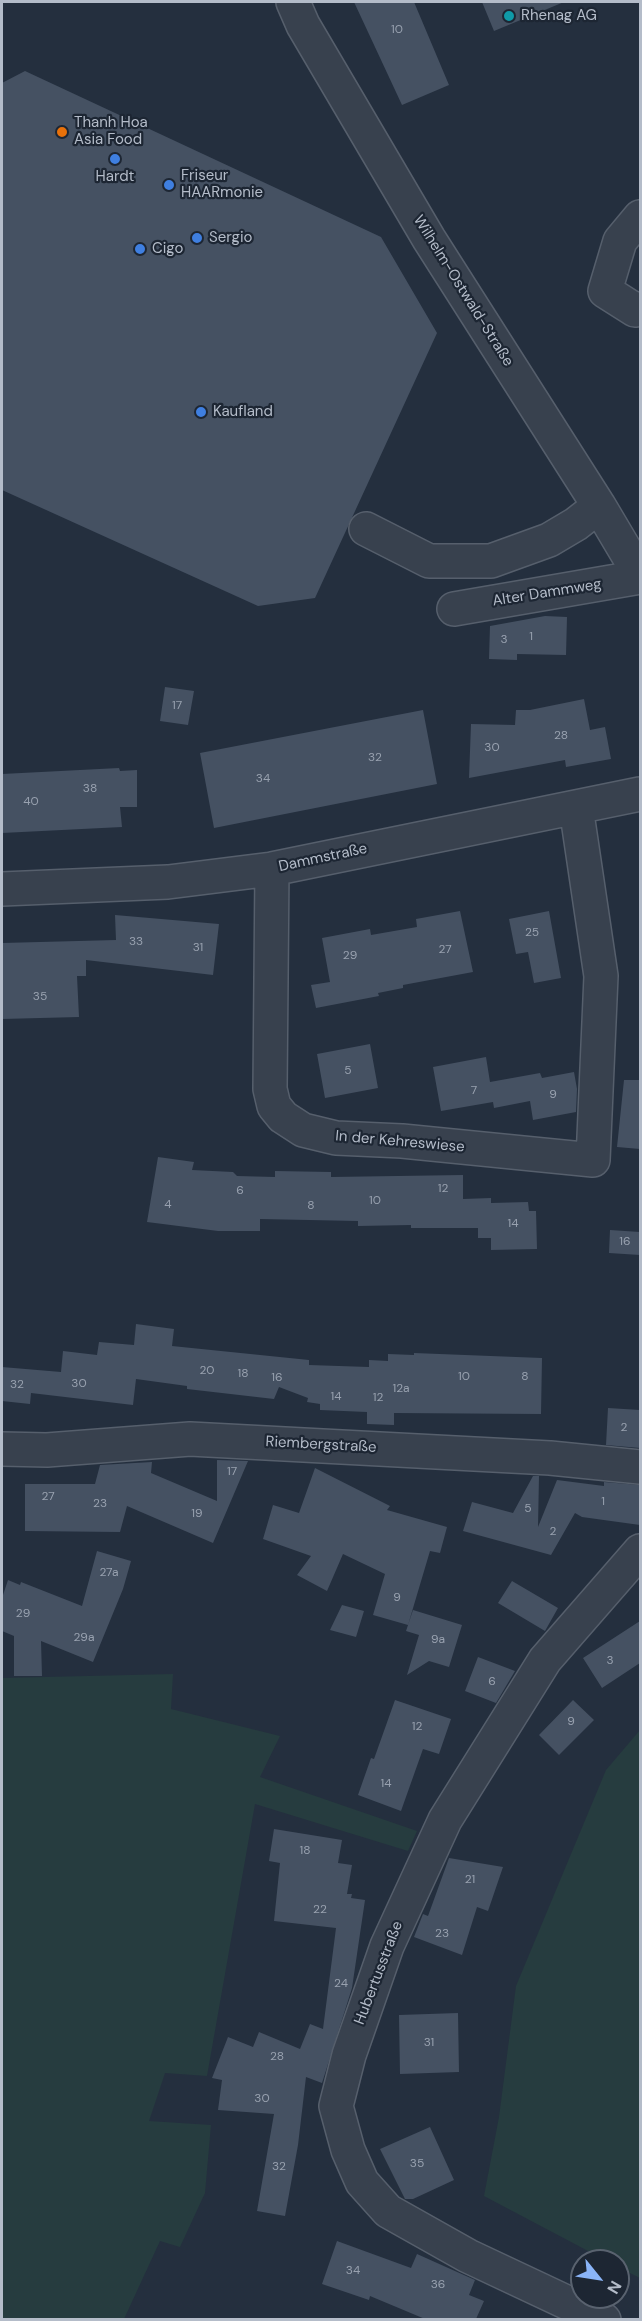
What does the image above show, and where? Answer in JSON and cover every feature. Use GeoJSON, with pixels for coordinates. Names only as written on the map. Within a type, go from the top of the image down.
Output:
{"type":"FeatureCollection","features":[{"type":"Feature","properties":{"kind":"street","name":"Wilhelm-Ostwald-Straße"},"geometry":{"type":"LineString","coordinates":[[293,2],[303,25],[429,239],[599,506],[640,576]]}},
{"type":"Feature","properties":{"kind":"street"},"geometry":{"type":"LineString","coordinates":[[640,217],[620,241],[605,291],[635,310],[640,309]]}},
{"type":"Feature","properties":{"kind":"street"},"geometry":{"type":"LineString","coordinates":[[366,529],[429,561],[491,561],[549,540],[576,524],[599,506]]}},
{"type":"Feature","properties":{"kind":"street","name":"Alter Dammweg"},"geometry":{"type":"LineString","coordinates":[[454,609],[640,576]]}},
{"type":"Feature","properties":{"kind":"street","name":"Dammstraße"},"geometry":{"type":"LineString","coordinates":[[2,889],[168,882],[272,869],[640,794]]}},
{"type":"Feature","properties":{"kind":"street","name":"In der Kehreswiese"},"geometry":{"type":"LineString","coordinates":[[272,869],[270,1089],[274,1106],[283,1117],[303,1130],[336,1138],[402,1141],[593,1160],[601,976],[576,807]]}},
{"type":"Feature","properties":{"kind":"street","name":"Riembergstraße"},"geometry":{"type":"LineString","coordinates":[[2,1449],[47,1450],[190,1439],[527,1457],[640,1467]]}},
{"type":"Feature","properties":{"kind":"street","name":"Hubertusstraße"},"geometry":{"type":"LineString","coordinates":[[604,2319],[468,2256],[388,2211],[362,2182],[348,2150],[336,2106],[348,2055],[387,1946],[445,1820],[545,1660],[640,1551]]}},
{"type":"Feature","properties":{"kind":"green space"},"geometry":{"type":"Polygon","coordinates":[[[173,1674],[171,1709],[280,1736],[260,1777],[417,1831],[408,1851],[255,1804],[207,2076],[165,2073],[149,2121],[211,2125],[205,2193],[180,2247],[160,2241],[124,2319],[2,2319],[2,1678],[173,1674]]]}},
{"type":"Feature","properties":{"kind":"green space"},"geometry":{"type":"Polygon","coordinates":[[[640,1730],[640,2278],[630,2273],[630,2249],[584,2249],[484,2196],[499,2117],[516,1986],[606,1770],[640,1730]]]}},
{"type":"Feature","properties":{"kind":"building"},"geometry":{"type":"Polygon","coordinates":[[[354,2],[414,2],[449,85],[402,105],[354,2]]]}},
{"type":"Feature","properties":{"kind":"building","name":"Rhenag AG"},"geometry":{"type":"Polygon","coordinates":[[[482,2],[564,2],[494,31],[482,2]]]}},
{"type":"Feature","properties":{"kind":"building","name":"Kaufland"},"geometry":{"type":"Polygon","coordinates":[[[25,71],[381,237],[437,333],[315,598],[258,606],[2,490],[2,83],[25,71]]]}},
{"type":"Feature","properties":{"kind":"building"},"geometry":{"type":"Polygon","coordinates":[[[545,616],[567,617],[566,655],[517,654],[517,660],[489,659],[490,626],[545,616]]]}},
{"type":"Feature","properties":{"kind":"building"},"geometry":{"type":"Polygon","coordinates":[[[165,687],[194,691],[188,725],[160,721],[165,687]]]}},
{"type":"Feature","properties":{"kind":"building"},"geometry":{"type":"Polygon","coordinates":[[[584,699],[590,730],[605,727],[611,759],[566,767],[565,760],[469,778],[471,724],[515,725],[516,710],[530,710],[584,699]]]}},
{"type":"Feature","properties":{"kind":"building"},"geometry":{"type":"Polygon","coordinates":[[[423,710],[437,784],[214,828],[200,753],[423,710]]]}},
{"type":"Feature","properties":{"kind":"building"},"geometry":{"type":"Polygon","coordinates":[[[119,768],[120,771],[137,770],[137,807],[120,807],[122,827],[2,833],[2,774],[119,768]]]}},
{"type":"Feature","properties":{"kind":"building"},"geometry":{"type":"Polygon","coordinates":[[[460,911],[473,972],[403,985],[403,988],[378,993],[379,996],[316,1008],[311,985],[330,982],[322,938],[370,929],[371,935],[417,927],[416,919],[460,911]]]}},
{"type":"Feature","properties":{"kind":"building"},"geometry":{"type":"Polygon","coordinates":[[[549,911],[561,978],[534,983],[528,952],[516,954],[509,919],[549,911]]]}},
{"type":"Feature","properties":{"kind":"building"},"geometry":{"type":"Polygon","coordinates":[[[115,915],[219,924],[213,975],[86,960],[86,976],[77,976],[79,1017],[2,1019],[2,943],[116,940],[115,915]]]}},
{"type":"Feature","properties":{"kind":"building"},"geometry":{"type":"Polygon","coordinates":[[[370,1044],[378,1088],[325,1098],[317,1054],[370,1044]]]}},
{"type":"Feature","properties":{"kind":"building"},"geometry":{"type":"Polygon","coordinates":[[[486,1057],[490,1082],[540,1073],[542,1078],[574,1072],[577,1089],[576,1112],[533,1120],[530,1101],[494,1108],[493,1102],[441,1111],[433,1067],[486,1057]]]}},
{"type":"Feature","properties":{"kind":"building"},"geometry":{"type":"Polygon","coordinates":[[[624,1080],[640,1080],[640,1149],[617,1147],[624,1080]]]}},
{"type":"Feature","properties":{"kind":"building"},"geometry":{"type":"Polygon","coordinates":[[[158,1157],[194,1162],[192,1170],[233,1172],[237,1176],[275,1177],[275,1171],[331,1172],[331,1177],[463,1175],[463,1199],[491,1198],[491,1203],[528,1202],[529,1211],[536,1211],[537,1249],[491,1250],[491,1238],[478,1238],[478,1228],[411,1228],[411,1225],[358,1226],[358,1221],[260,1219],[260,1231],[218,1231],[147,1222],[158,1157]]]}},
{"type":"Feature","properties":{"kind":"building"},"geometry":{"type":"Polygon","coordinates":[[[610,1230],[640,1232],[640,1255],[609,1253],[610,1230]]]}},
{"type":"Feature","properties":{"kind":"building"},"geometry":{"type":"Polygon","coordinates":[[[136,1324],[174,1329],[172,1346],[309,1360],[309,1365],[369,1367],[369,1360],[388,1361],[388,1354],[414,1355],[414,1353],[542,1358],[541,1414],[394,1413],[394,1425],[367,1424],[367,1412],[320,1410],[320,1404],[307,1402],[308,1398],[279,1387],[274,1399],[187,1389],[187,1386],[136,1379],[133,1405],[31,1393],[30,1404],[2,1401],[2,1367],[61,1372],[63,1351],[97,1355],[99,1342],[134,1345],[136,1324]]]}},
{"type":"Feature","properties":{"kind":"building"},"geometry":{"type":"Polygon","coordinates":[[[608,1408],[640,1410],[640,1448],[606,1445],[608,1408]]]}},
{"type":"Feature","properties":{"kind":"building"},"geometry":{"type":"Polygon","coordinates":[[[217,1460],[248,1461],[213,1543],[127,1506],[120,1532],[25,1531],[25,1484],[95,1484],[100,1465],[152,1462],[151,1473],[217,1501],[217,1460]]]}},
{"type":"Feature","properties":{"kind":"building"},"geometry":{"type":"Polygon","coordinates":[[[315,1468],[390,1506],[387,1510],[447,1527],[440,1553],[430,1551],[408,1625],[373,1615],[385,1574],[343,1554],[327,1591],[297,1575],[311,1556],[263,1539],[273,1505],[299,1513],[315,1468]]]}},
{"type":"Feature","properties":{"kind":"building"},"geometry":{"type":"Polygon","coordinates":[[[533,1476],[539,1476],[538,1527],[557,1480],[604,1486],[604,1482],[640,1485],[640,1525],[582,1517],[575,1513],[551,1555],[463,1531],[472,1502],[513,1513],[533,1476]]]}},
{"type":"Feature","properties":{"kind":"building"},"geometry":{"type":"Polygon","coordinates":[[[97,1551],[131,1561],[123,1589],[93,1662],[41,1641],[42,1676],[14,1676],[14,1636],[2,1631],[2,1598],[8,1580],[20,1585],[21,1582],[82,1606],[97,1551]]]}},
{"type":"Feature","properties":{"kind":"building"},"geometry":{"type":"Polygon","coordinates":[[[512,1581],[558,1608],[545,1631],[498,1603],[512,1581]]]}},
{"type":"Feature","properties":{"kind":"building"},"geometry":{"type":"Polygon","coordinates":[[[342,1605],[364,1611],[356,1637],[330,1630],[342,1605]]]}},
{"type":"Feature","properties":{"kind":"building"},"geometry":{"type":"Polygon","coordinates":[[[413,1610],[462,1625],[449,1667],[429,1661],[407,1675],[419,1635],[406,1631],[413,1610]]]}},
{"type":"Feature","properties":{"kind":"building"},"geometry":{"type":"Polygon","coordinates":[[[640,1621],[640,1663],[602,1688],[583,1658],[640,1621]]]}},
{"type":"Feature","properties":{"kind":"building"},"geometry":{"type":"Polygon","coordinates":[[[478,1657],[515,1671],[496,1703],[465,1691],[478,1657]]]}},
{"type":"Feature","properties":{"kind":"building"},"geometry":{"type":"Polygon","coordinates":[[[395,1700],[451,1719],[439,1754],[423,1749],[401,1811],[358,1795],[371,1758],[374,1759],[395,1700]]]}},
{"type":"Feature","properties":{"kind":"building"},"geometry":{"type":"Polygon","coordinates":[[[573,1700],[594,1720],[559,1755],[539,1735],[573,1700]]]}},
{"type":"Feature","properties":{"kind":"building"},"geometry":{"type":"Polygon","coordinates":[[[274,1829],[342,1840],[338,1863],[352,1865],[347,1894],[352,1894],[351,1898],[365,1900],[352,1988],[322,2083],[306,2077],[298,2145],[285,2216],[257,2211],[274,2114],[218,2110],[222,2080],[212,2078],[228,2037],[253,2047],[259,2032],[300,2049],[310,2024],[323,2029],[336,1928],[274,1921],[280,1863],[269,1861],[274,1829]]]}},
{"type":"Feature","properties":{"kind":"building"},"geometry":{"type":"Polygon","coordinates":[[[449,1858],[503,1867],[488,1911],[477,1907],[462,1955],[414,1937],[423,1914],[428,1916],[449,1858]]]}},
{"type":"Feature","properties":{"kind":"building"},"geometry":{"type":"Polygon","coordinates":[[[458,2013],[459,2072],[400,2074],[399,2015],[458,2013]]]}},
{"type":"Feature","properties":{"kind":"building"},"geometry":{"type":"Polygon","coordinates":[[[430,2127],[454,2180],[413,2199],[405,2199],[380,2149],[430,2127]]]}},
{"type":"Feature","properties":{"kind":"building"},"geometry":{"type":"Polygon","coordinates":[[[337,2241],[411,2268],[417,2254],[475,2280],[469,2295],[484,2301],[476,2319],[425,2319],[370,2296],[369,2300],[322,2284],[337,2241]]]}},
{"type":"Feature","properties":{"kind":"place","name":"Rhenag AG"},"geometry":{"type":"Point","coordinates":[509,16]}},
{"type":"Feature","properties":{"kind":"place","name":"Thanh Hoa Asia Food"},"geometry":{"type":"Point","coordinates":[62,132]}},
{"type":"Feature","properties":{"kind":"place","name":"Hardt"},"geometry":{"type":"Point","coordinates":[115,159]}},
{"type":"Feature","properties":{"kind":"place","name":"Friseur HAARmonie"},"geometry":{"type":"Point","coordinates":[169,185]}},
{"type":"Feature","properties":{"kind":"place","name":"Sergio"},"geometry":{"type":"Point","coordinates":[197,238]}},
{"type":"Feature","properties":{"kind":"place","name":"Cigo"},"geometry":{"type":"Point","coordinates":[140,249]}},
{"type":"Feature","properties":{"kind":"place","name":"Kaufland"},"geometry":{"type":"Point","coordinates":[201,412]}}]}
